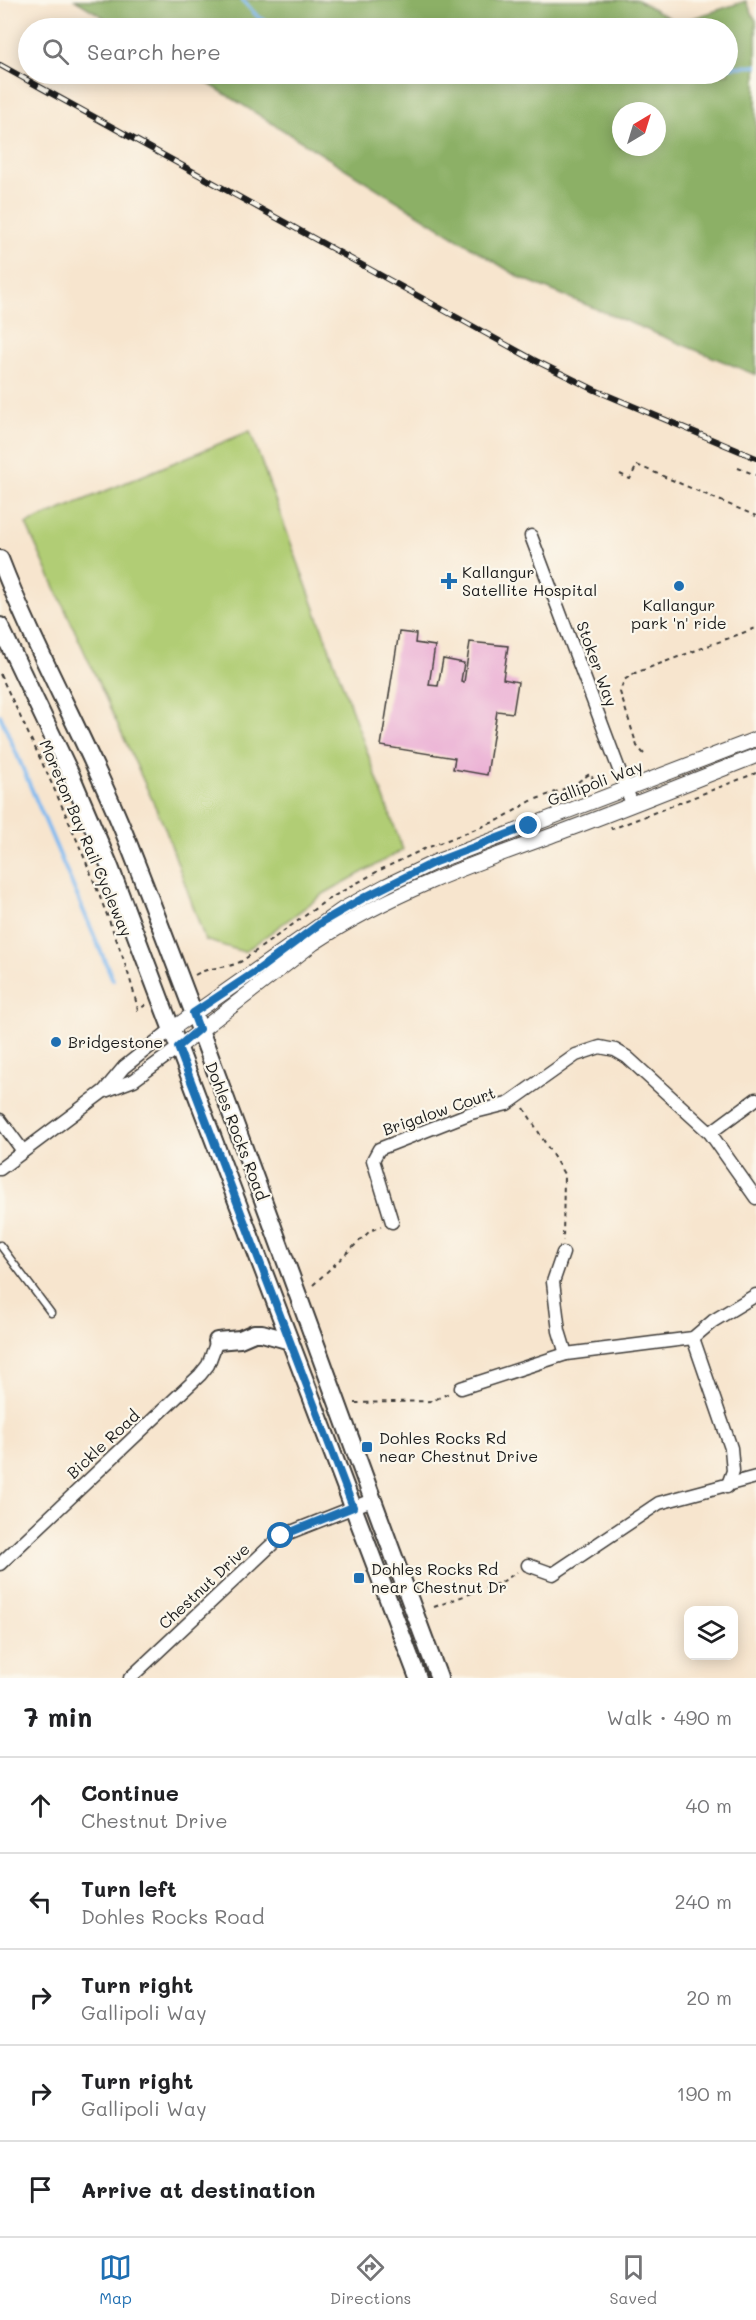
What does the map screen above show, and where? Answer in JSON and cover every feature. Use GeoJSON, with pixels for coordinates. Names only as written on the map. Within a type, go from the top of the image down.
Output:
{"type":"FeatureCollection","features":[{"type":"Feature","properties":{"kind":"main road","name":"Dohles Rocks Road"},"geometry":{"type":"LineString","coordinates":[[0,559],[37,646],[89,752],[125,835],[439,1678]]}},
{"type":"Feature","properties":{"kind":"main road","name":"Dohles Rocks Road"},"geometry":{"type":"LineString","coordinates":[[0,626],[91,822],[418,1678]]}},
{"type":"Feature","properties":{"kind":"main road"},"geometry":{"type":"LineString","coordinates":[[217,1341],[240,1339],[262,1333],[290,1341]]}},
{"type":"Feature","properties":{"kind":"street","name":"Stoker Way"},"geometry":{"type":"LineString","coordinates":[[531,536],[632,804]]}},
{"type":"Feature","properties":{"kind":"street","name":"Gallipoli Way"},"geometry":{"type":"LineString","coordinates":[[178,1047],[196,1021],[258,970],[322,922],[387,885],[435,862],[756,739]]}},
{"type":"Feature","properties":{"kind":"street","name":"Gallipoli Way"},"geometry":{"type":"LineString","coordinates":[[172,1029],[196,1021],[358,916],[431,881],[756,756]]}},
{"type":"Feature","properties":{"kind":"street"},"geometry":{"type":"LineString","coordinates":[[0,1169],[104,1091],[124,1067],[172,1029]]}},
{"type":"Feature","properties":{"kind":"street"},"geometry":{"type":"LineString","coordinates":[[104,1091],[134,1080],[178,1047]]}},
{"type":"Feature","properties":{"kind":"street","name":"Brigalow Court"},"geometry":{"type":"LineString","coordinates":[[392,1222],[373,1160],[379,1149],[484,1109],[507,1104],[576,1055],[600,1047],[615,1050],[627,1057],[710,1132],[756,1198]]}},
{"type":"Feature","properties":{"kind":"street"},"geometry":{"type":"LineString","coordinates":[[710,1132],[756,1099]]}},
{"type":"Feature","properties":{"kind":"street"},"geometry":{"type":"LineString","coordinates":[[0,1120],[23,1151]]}},
{"type":"Feature","properties":{"kind":"street"},"geometry":{"type":"LineString","coordinates":[[563,1253],[553,1282],[559,1331],[566,1354]]}},
{"type":"Feature","properties":{"kind":"street"},"geometry":{"type":"LineString","coordinates":[[461,1388],[566,1354],[693,1338],[713,1321],[756,1294]]}},
{"type":"Feature","properties":{"kind":"street"},"geometry":{"type":"LineString","coordinates":[[693,1338],[731,1448],[733,1471],[727,1487]]}},
{"type":"Feature","properties":{"kind":"street","name":"Bickle Road"},"geometry":{"type":"LineString","coordinates":[[0,1564],[200,1375],[208,1365],[217,1341]]}},
{"type":"Feature","properties":{"kind":"street"},"geometry":{"type":"LineString","coordinates":[[528,1565],[553,1574],[659,1503],[727,1487],[756,1477]]}},
{"type":"Feature","properties":{"kind":"street","name":"Chestnut Drive"},"geometry":{"type":"LineString","coordinates":[[129,1678],[281,1536],[372,1500]]}},
{"type":"Feature","properties":{"kind":"lane"},"geometry":{"type":"LineString","coordinates":[[0,1245],[51,1314]]}},
{"type":"Feature","properties":{"kind":"path"},"geometry":{"type":"LineString","coordinates":[[620,474],[630,478],[637,465],[756,516]]}},
{"type":"Feature","properties":{"kind":"path"},"geometry":{"type":"LineString","coordinates":[[738,468],[756,475]]}},
{"type":"Feature","properties":{"kind":"path"},"geometry":{"type":"LineString","coordinates":[[644,754],[637,746],[620,692],[624,680],[756,627]]}},
{"type":"Feature","properties":{"kind":"path","name":"Moreton Bay Rail Cycleway"},"geometry":{"type":"LineString","coordinates":[[0,674],[69,819],[128,971],[138,1010],[142,1007]]}},
{"type":"Feature","properties":{"kind":"path"},"geometry":{"type":"LineString","coordinates":[[609,822],[612,829],[756,773]]}},
{"type":"Feature","properties":{"kind":"path"},"geometry":{"type":"LineString","coordinates":[[518,1097],[564,1174],[563,1253]]}},
{"type":"Feature","properties":{"kind":"path"},"geometry":{"type":"LineString","coordinates":[[313,1285],[370,1231],[392,1222]]}},
{"type":"Feature","properties":{"kind":"path"},"geometry":{"type":"LineString","coordinates":[[355,1403],[432,1401],[461,1388]]}},
{"type":"Feature","properties":{"kind":"path"},"geometry":{"type":"LineString","coordinates":[[435,1607],[502,1582],[528,1565]]}},
{"type":"Feature","properties":{"kind":"green space"},"geometry":{"type":"Polygon","coordinates":[[[75,0],[638,0],[669,18],[105,18],[75,0]]]}},
{"type":"Feature","properties":{"kind":"green space"},"geometry":{"type":"Polygon","coordinates":[[[746,1],[756,21],[756,375],[519,277],[209,84],[738,84],[738,18],[693,18],[746,1]]]}},
{"type":"Feature","properties":{"kind":"green space"},"geometry":{"type":"Polygon","coordinates":[[[250,431],[403,850],[325,893],[244,952],[205,940],[165,828],[26,524],[250,431]]]}},
{"type":"Feature","properties":{"kind":"building"},"geometry":{"type":"Polygon","coordinates":[[[399,632],[416,634],[415,643],[435,646],[429,685],[438,686],[443,659],[464,663],[461,681],[464,682],[470,642],[508,646],[503,679],[518,682],[513,713],[497,711],[487,775],[453,769],[455,758],[381,746],[399,632]]]}},
{"type":"Feature","properties":{"kind":"waterway"},"geometry":{"type":"LineString","coordinates":[[242,0],[260,18]]}},
{"type":"Feature","properties":{"kind":"waterway"},"geometry":{"type":"LineString","coordinates":[[738,67],[756,66]]}},
{"type":"Feature","properties":{"kind":"waterway"},"geometry":{"type":"LineString","coordinates":[[0,715],[113,980]]}},
{"type":"Feature","properties":{"kind":"railway"},"geometry":{"type":"LineString","coordinates":[[0,65],[18,75]]}},
{"type":"Feature","properties":{"kind":"railway"},"geometry":{"type":"LineString","coordinates":[[34,84],[534,360],[595,390],[756,458]]}},
{"type":"Feature","properties":{"kind":"place","name":"Kallangur Satellite Hospital"},"geometry":{"type":"Point","coordinates":[449,581]}},
{"type":"Feature","properties":{"kind":"place","name":"Kallangur park 'n' ride"},"geometry":{"type":"Point","coordinates":[679,586]}},
{"type":"Feature","properties":{"kind":"place","name":"Bridgestone"},"geometry":{"type":"Point","coordinates":[56,1042]}},
{"type":"Feature","properties":{"kind":"place","name":"Dohles Rocks Rd near Chestnut Drive"},"geometry":{"type":"Point","coordinates":[367,1447]}},
{"type":"Feature","properties":{"kind":"place","name":"Dohles Rocks Rd near Chestnut Dr"},"geometry":{"type":"Point","coordinates":[359,1578]}},
{"type":"Feature","properties":{"kind":"route"},"geometry":{"type":"LineString","coordinates":[[281,1536],[353,1507],[178,1047],[199,1029],[193,1013],[258,970],[322,922],[387,885],[435,862],[529,826]]}}]}
